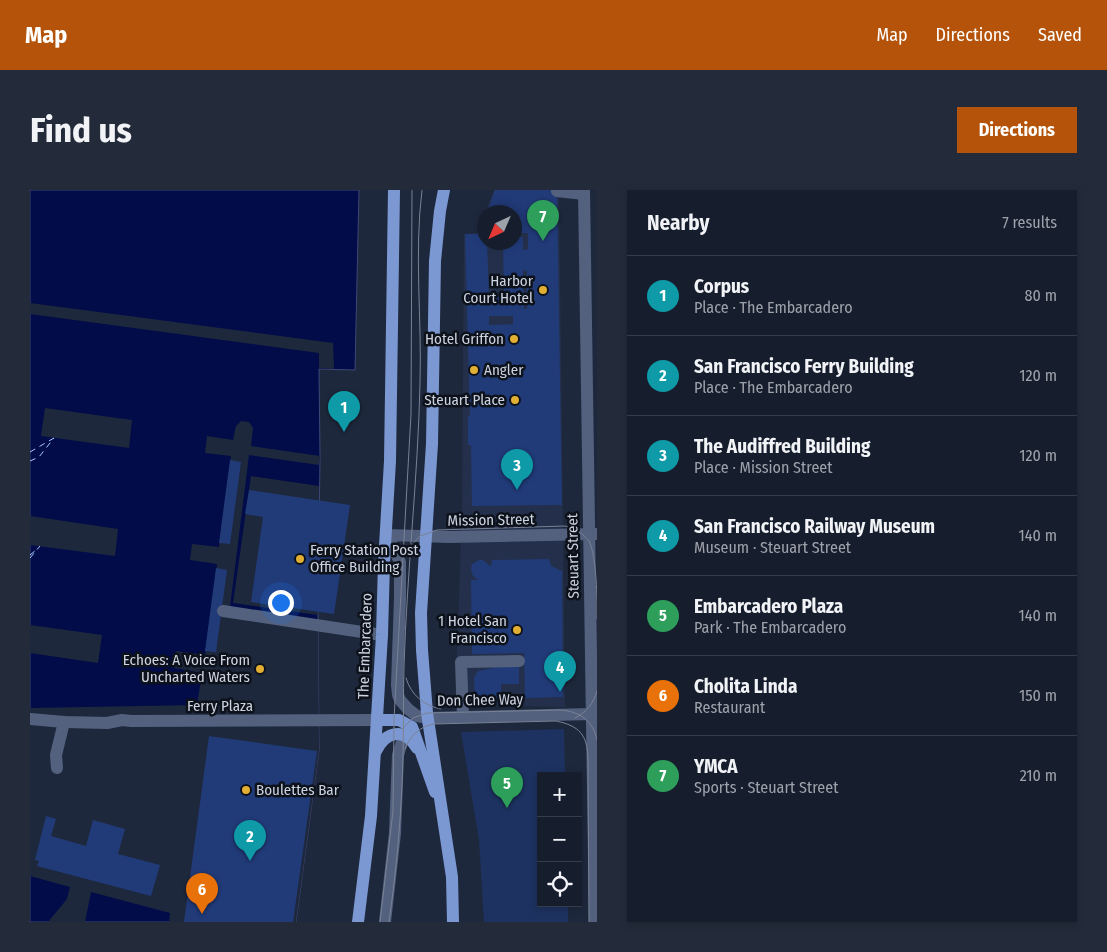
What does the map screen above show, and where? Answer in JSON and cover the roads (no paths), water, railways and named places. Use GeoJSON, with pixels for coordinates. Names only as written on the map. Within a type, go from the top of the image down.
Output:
{"type":"FeatureCollection","features":[{"type":"Feature","properties":{"kind":"main road","name":"The Embarcadero"},"geometry":{"type":"LineString","coordinates":[[358,922],[367,861],[378,720],[390,461],[394,190]]}},
{"type":"Feature","properties":{"kind":"main road"},"geometry":{"type":"LineString","coordinates":[[444,190],[435,261],[432,444],[421,613],[423,676],[452,877],[453,922]]}},
{"type":"Feature","properties":{"kind":"main road"},"geometry":{"type":"LineString","coordinates":[[378,720],[399,720],[408,731],[420,752],[443,811]]}},
{"type":"Feature","properties":{"kind":"main road"},"geometry":{"type":"LineString","coordinates":[[375,753],[381,741],[387,736],[408,731]]}},
{"type":"Feature","properties":{"kind":"street"},"geometry":{"type":"LineString","coordinates":[[557,192],[584,192]]}},
{"type":"Feature","properties":{"kind":"street","name":"Steuart Street"},"geometry":{"type":"LineString","coordinates":[[584,192],[593,534],[595,922]]}},
{"type":"Feature","properties":{"kind":"street","name":"Mission Street"},"geometry":{"type":"LineString","coordinates":[[387,535],[593,534]]}},
{"type":"Feature","properties":{"kind":"street"},"geometry":{"type":"LineString","coordinates":[[387,535],[400,562],[398,695],[408,709],[417,716],[428,718]]}},
{"type":"Feature","properties":{"kind":"street"},"geometry":{"type":"LineString","coordinates":[[223,612],[382,634]]}},
{"type":"Feature","properties":{"kind":"street"},"geometry":{"type":"LineString","coordinates":[[463,717],[461,662],[519,661]]}},
{"type":"Feature","properties":{"kind":"street","name":"Don Chee Way"},"geometry":{"type":"LineString","coordinates":[[428,718],[593,714]]}},
{"type":"Feature","properties":{"kind":"street"},"geometry":{"type":"LineString","coordinates":[[385,922],[395,832],[399,747],[408,731],[423,719],[428,718]]}},
{"type":"Feature","properties":{"kind":"street","name":"Ferry Plaza"},"geometry":{"type":"LineString","coordinates":[[30,719],[107,723],[122,720],[131,722],[202,722],[378,720]]}},
{"type":"Feature","properties":{"kind":"street"},"geometry":{"type":"LineString","coordinates":[[57,768],[56,755],[64,722]]}},
{"type":"Feature","properties":{"kind":"tram line"},"geometry":{"type":"LineString","coordinates":[[380,922],[393,811],[394,719],[411,414],[412,190]]}},
{"type":"Feature","properties":{"kind":"tram line"},"geometry":{"type":"LineString","coordinates":[[389,922],[397,859],[402,795],[405,630],[419,418],[418,262],[422,190]]}},
{"type":"Feature","properties":{"kind":"tram line"},"geometry":{"type":"LineString","coordinates":[[410,547],[420,536],[437,530],[568,527],[584,536],[592,548],[596,578],[597,619]]}},
{"type":"Feature","properties":{"kind":"tram line"},"geometry":{"type":"LineString","coordinates":[[406,678],[411,690],[419,699],[435,708],[441,709]]}},
{"type":"Feature","properties":{"kind":"tram line"},"geometry":{"type":"LineString","coordinates":[[575,718],[589,707],[597,691]]}},
{"type":"Feature","properties":{"kind":"tram line"},"geometry":{"type":"LineString","coordinates":[[402,729],[413,718],[427,713],[561,710],[580,715],[585,719],[595,733],[597,740]]}},
{"type":"Feature","properties":{"kind":"tram line"},"geometry":{"type":"LineString","coordinates":[[405,749],[416,733],[423,727],[433,724],[556,721],[571,726],[581,733],[586,743],[588,758],[589,922]]}},
{"type":"Feature","properties":{"kind":"place","name":"YMCA"},"geometry":{"type":"Point","coordinates":[543,241]}},
{"type":"Feature","properties":{"kind":"place","name":"Harbor Court Hotel"},"geometry":{"type":"Point","coordinates":[543,290]}},
{"type":"Feature","properties":{"kind":"place","name":"Hotel Griffon"},"geometry":{"type":"Point","coordinates":[514,339]}},
{"type":"Feature","properties":{"kind":"place","name":"Angler"},"geometry":{"type":"Point","coordinates":[474,370]}},
{"type":"Feature","properties":{"kind":"place","name":"Steuart Place"},"geometry":{"type":"Point","coordinates":[515,400]}},
{"type":"Feature","properties":{"kind":"place","name":"Corpus"},"geometry":{"type":"Point","coordinates":[344,432]}},
{"type":"Feature","properties":{"kind":"place","name":"The Audiffred Building"},"geometry":{"type":"Point","coordinates":[517,490]}},
{"type":"Feature","properties":{"kind":"place","name":"Ferry Station Post Office Building"},"geometry":{"type":"Point","coordinates":[300,559]}},
{"type":"Feature","properties":{"kind":"place","name":"1 Hotel San Francisco"},"geometry":{"type":"Point","coordinates":[517,630]}},
{"type":"Feature","properties":{"kind":"place","name":"Echoes: A Voice From Uncharted Waters"},"geometry":{"type":"Point","coordinates":[260,669]}},
{"type":"Feature","properties":{"kind":"place","name":"San Francisco Railway Museum"},"geometry":{"type":"Point","coordinates":[560,692]}},
{"type":"Feature","properties":{"kind":"place","name":"Boulettes Bar"},"geometry":{"type":"Point","coordinates":[246,790]}},
{"type":"Feature","properties":{"kind":"place","name":"Embarcadero Plaza"},"geometry":{"type":"Point","coordinates":[507,808]}},
{"type":"Feature","properties":{"kind":"place","name":"San Francisco Ferry Building"},"geometry":{"type":"Point","coordinates":[250,861]}},
{"type":"Feature","properties":{"kind":"place","name":"Cholita Linda"},"geometry":{"type":"Point","coordinates":[202,914]}}]}
